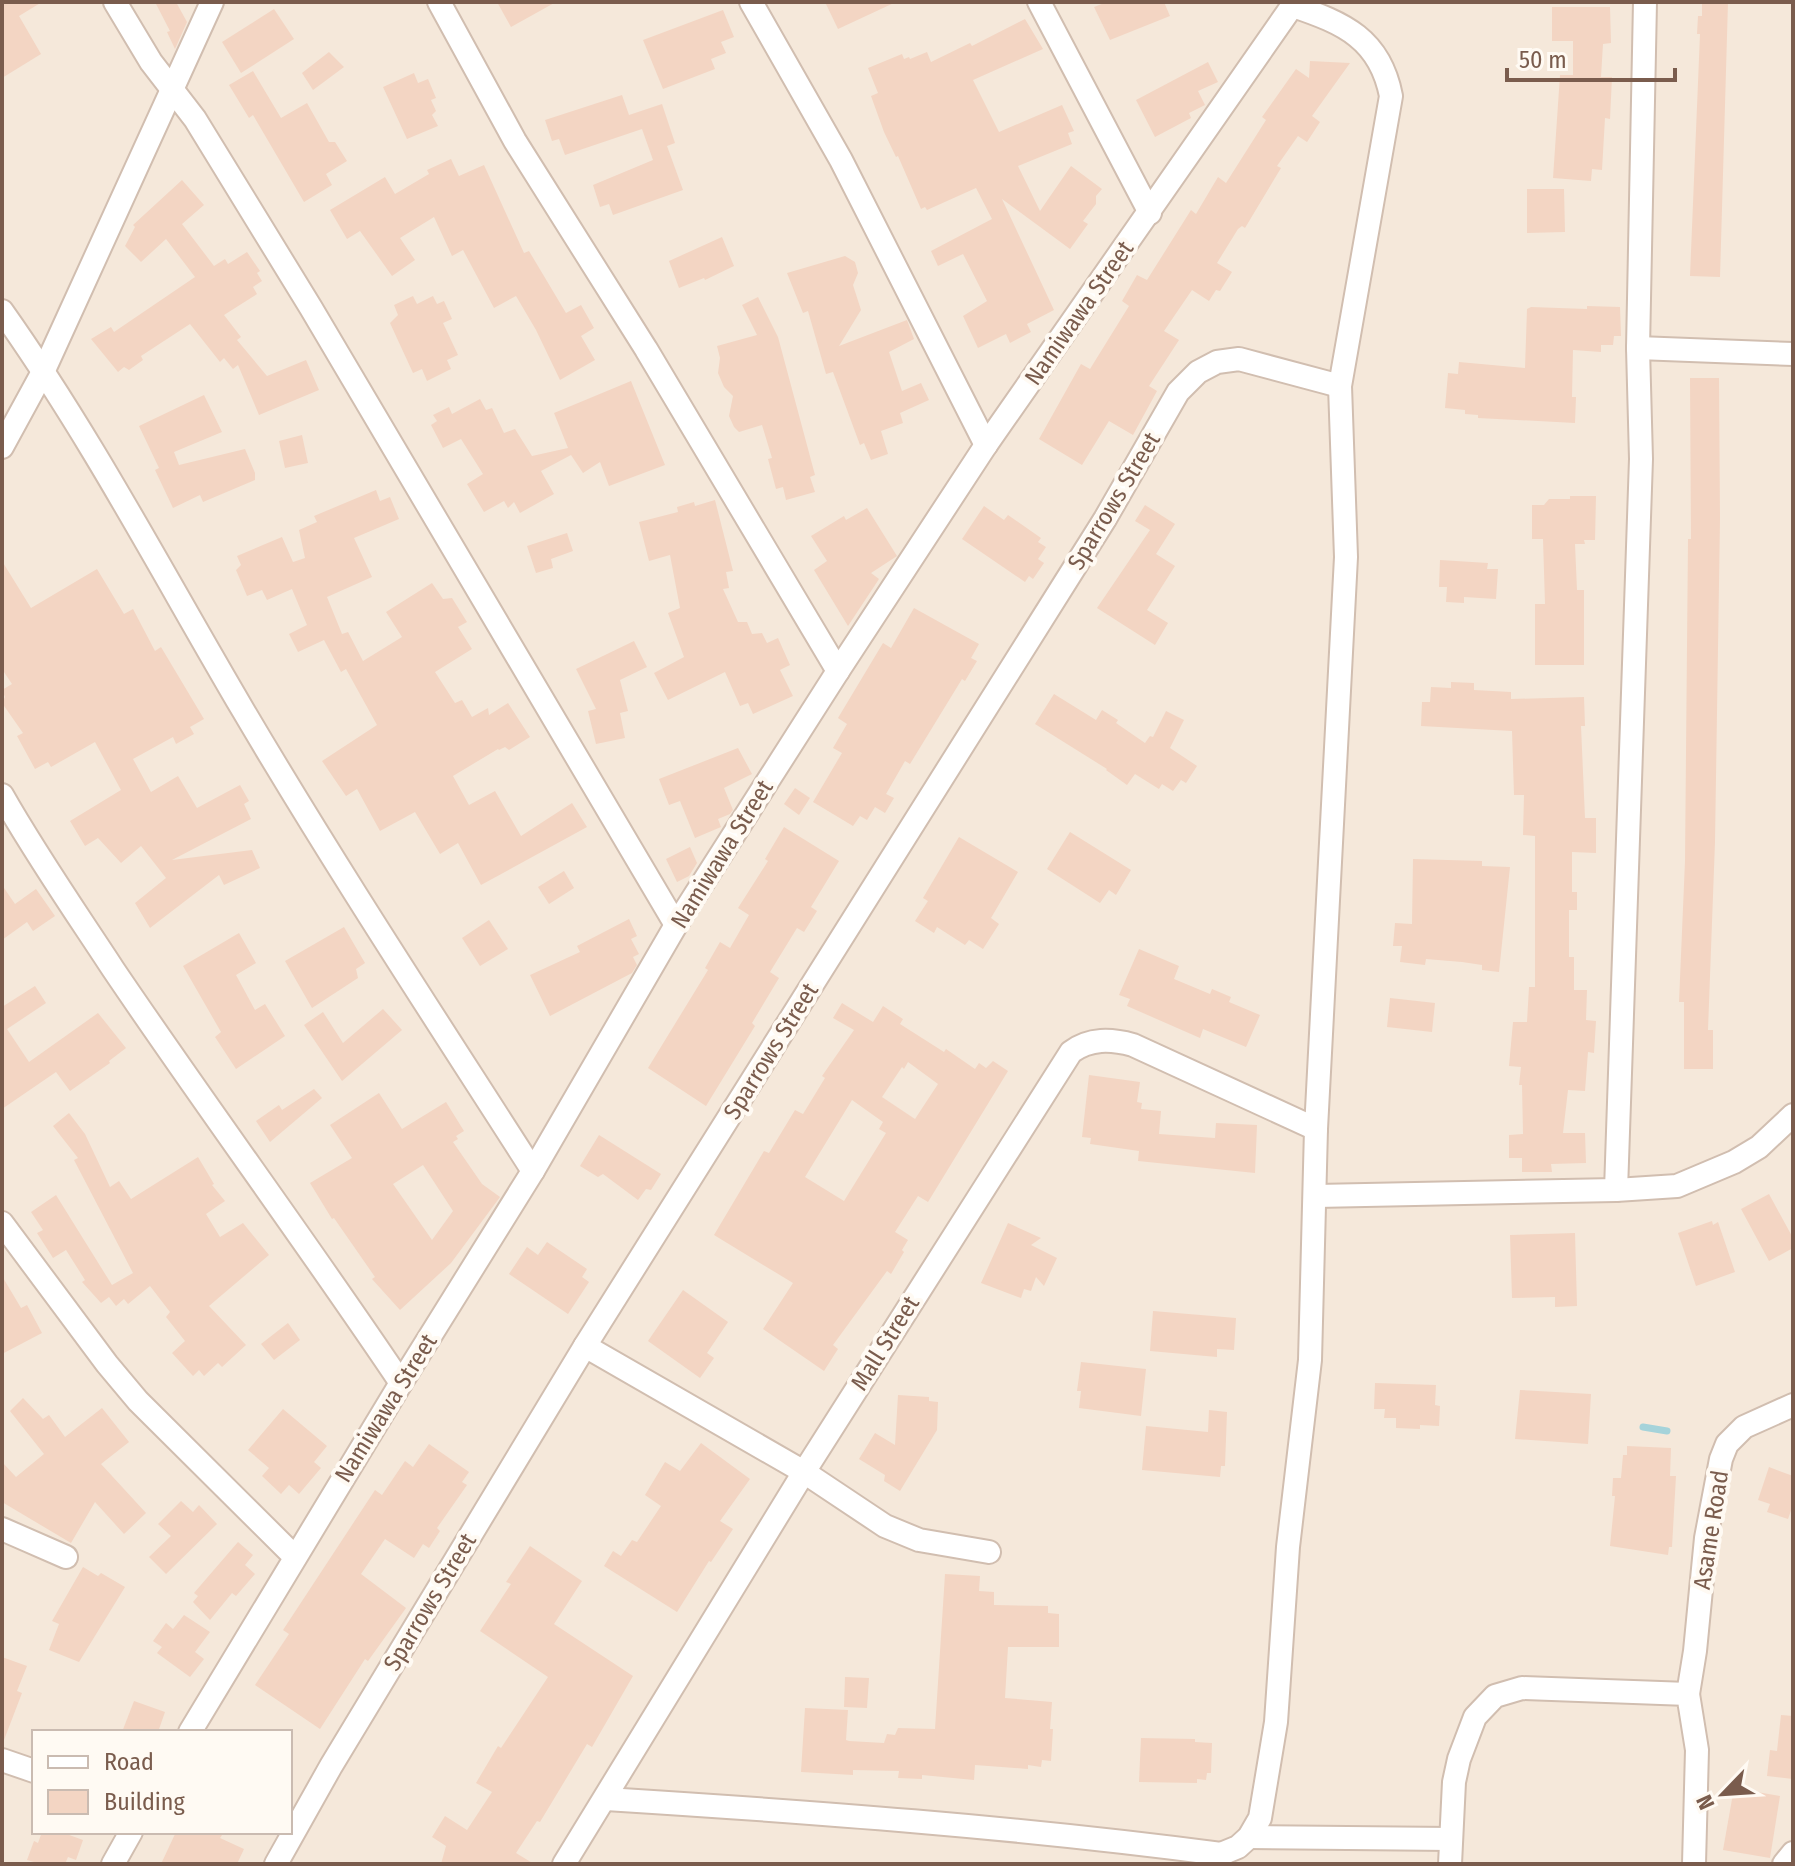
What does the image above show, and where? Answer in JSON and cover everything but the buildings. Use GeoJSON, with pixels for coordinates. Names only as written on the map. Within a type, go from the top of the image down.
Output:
{"type":"FeatureCollection","features":[{"type":"Feature","properties":{"kind":"street"},"geometry":{"type":"LineString","coordinates":[[115,2],[137,41],[195,119],[311,308],[676,925]]}},
{"type":"Feature","properties":{"kind":"street"},"geometry":{"type":"LineString","coordinates":[[2,447],[44,370],[212,2]]}},
{"type":"Feature","properties":{"kind":"street"},"geometry":{"type":"LineString","coordinates":[[439,2],[515,141],[646,349],[838,671]]}},
{"type":"Feature","properties":{"kind":"street"},"geometry":{"type":"LineString","coordinates":[[751,2],[841,160],[986,445]]}},
{"type":"Feature","properties":{"kind":"street"},"geometry":{"type":"LineString","coordinates":[[1039,2],[1150,213]]}},
{"type":"Feature","properties":{"kind":"street"},"geometry":{"type":"LineString","coordinates":[[1616,1190],[1641,475],[1638,348],[1645,2]]}},
{"type":"Feature","properties":{"kind":"street"},"geometry":{"type":"LineString","coordinates":[[606,1799],[895,1818],[1141,1843],[1220,1859],[1249,1837],[1260,1818],[1276,1722],[1288,1547],[1310,1360],[1316,1129],[1346,557],[1340,386],[1391,96],[1379,59],[1357,35],[1326,17],[1294,4]]}},
{"type":"Feature","properties":{"kind":"street","name":"Namiwawa Street"},"geometry":{"type":"LineString","coordinates":[[191,1730],[533,1171],[676,925],[838,671],[986,445],[1294,4]]}},
{"type":"Feature","properties":{"kind":"street"},"geometry":{"type":"LineString","coordinates":[[2,311],[44,370],[90,444],[243,711],[351,887],[533,1171]]}},
{"type":"Feature","properties":{"kind":"street"},"geometry":{"type":"LineString","coordinates":[[1638,348],[1793,354]]}},
{"type":"Feature","properties":{"kind":"street","name":"Sparrows Street"},"geometry":{"type":"LineString","coordinates":[[276,1864],[331,1766],[585,1346],[1105,519],[1178,392],[1198,372],[1217,362],[1239,359],[1340,386]]}},
{"type":"Feature","properties":{"kind":"street"},"geometry":{"type":"LineString","coordinates":[[2,795],[34,851],[161,1040],[401,1383]]}},
{"type":"Feature","properties":{"kind":"street","name":"Mall Street"},"geometry":{"type":"LineString","coordinates":[[564,1864],[804,1472],[1062,1062],[1082,1044],[1116,1040],[1316,1129]]}},
{"type":"Feature","properties":{"kind":"street"},"geometry":{"type":"LineString","coordinates":[[1316,1196],[1677,1186],[1734,1162],[1759,1147],[1793,1115]]}},
{"type":"Feature","properties":{"kind":"street"},"geometry":{"type":"LineString","coordinates":[[2,1223],[138,1401],[295,1557]]}},
{"type":"Feature","properties":{"kind":"street"},"geometry":{"type":"LineString","coordinates":[[585,1346],[804,1472],[885,1526],[919,1540],[989,1552]]}},
{"type":"Feature","properties":{"kind":"street","name":"Asame Road"},"geometry":{"type":"LineString","coordinates":[[1694,1864],[1697,1750],[1688,1694],[1706,1538],[1721,1459],[1727,1444],[1744,1427],[1793,1405]]}},
{"type":"Feature","properties":{"kind":"street"},"geometry":{"type":"LineString","coordinates":[[2,1529],[66,1557]]}},
{"type":"Feature","properties":{"kind":"street"},"geometry":{"type":"LineString","coordinates":[[1450,1864],[1454,1782],[1459,1759],[1475,1717],[1495,1696],[1522,1688],[1688,1694]]}},
{"type":"Feature","properties":{"kind":"street"},"geometry":{"type":"LineString","coordinates":[[2,1760],[32,1770]]}},
{"type":"Feature","properties":{"kind":"street"},"geometry":{"type":"LineString","coordinates":[[113,1864],[130,1834]]}},
{"type":"Feature","properties":{"kind":"street"},"geometry":{"type":"LineString","coordinates":[[1249,1837],[1451,1839]]}},
{"type":"Feature","properties":{"kind":"street"},"geometry":{"type":"LineString","coordinates":[[1784,1864],[1793,1853]]}},
{"type":"Feature","properties":{"kind":"shaded area"},"geometry":{"type":"Polygon","coordinates":[[[2,2],[1793,2],[1793,1864],[2,1864],[2,2]]]}},
{"type":"Feature","properties":{"kind":"waterway"},"geometry":{"type":"LineString","coordinates":[[1643,1427],[1667,1431]]}}]}
